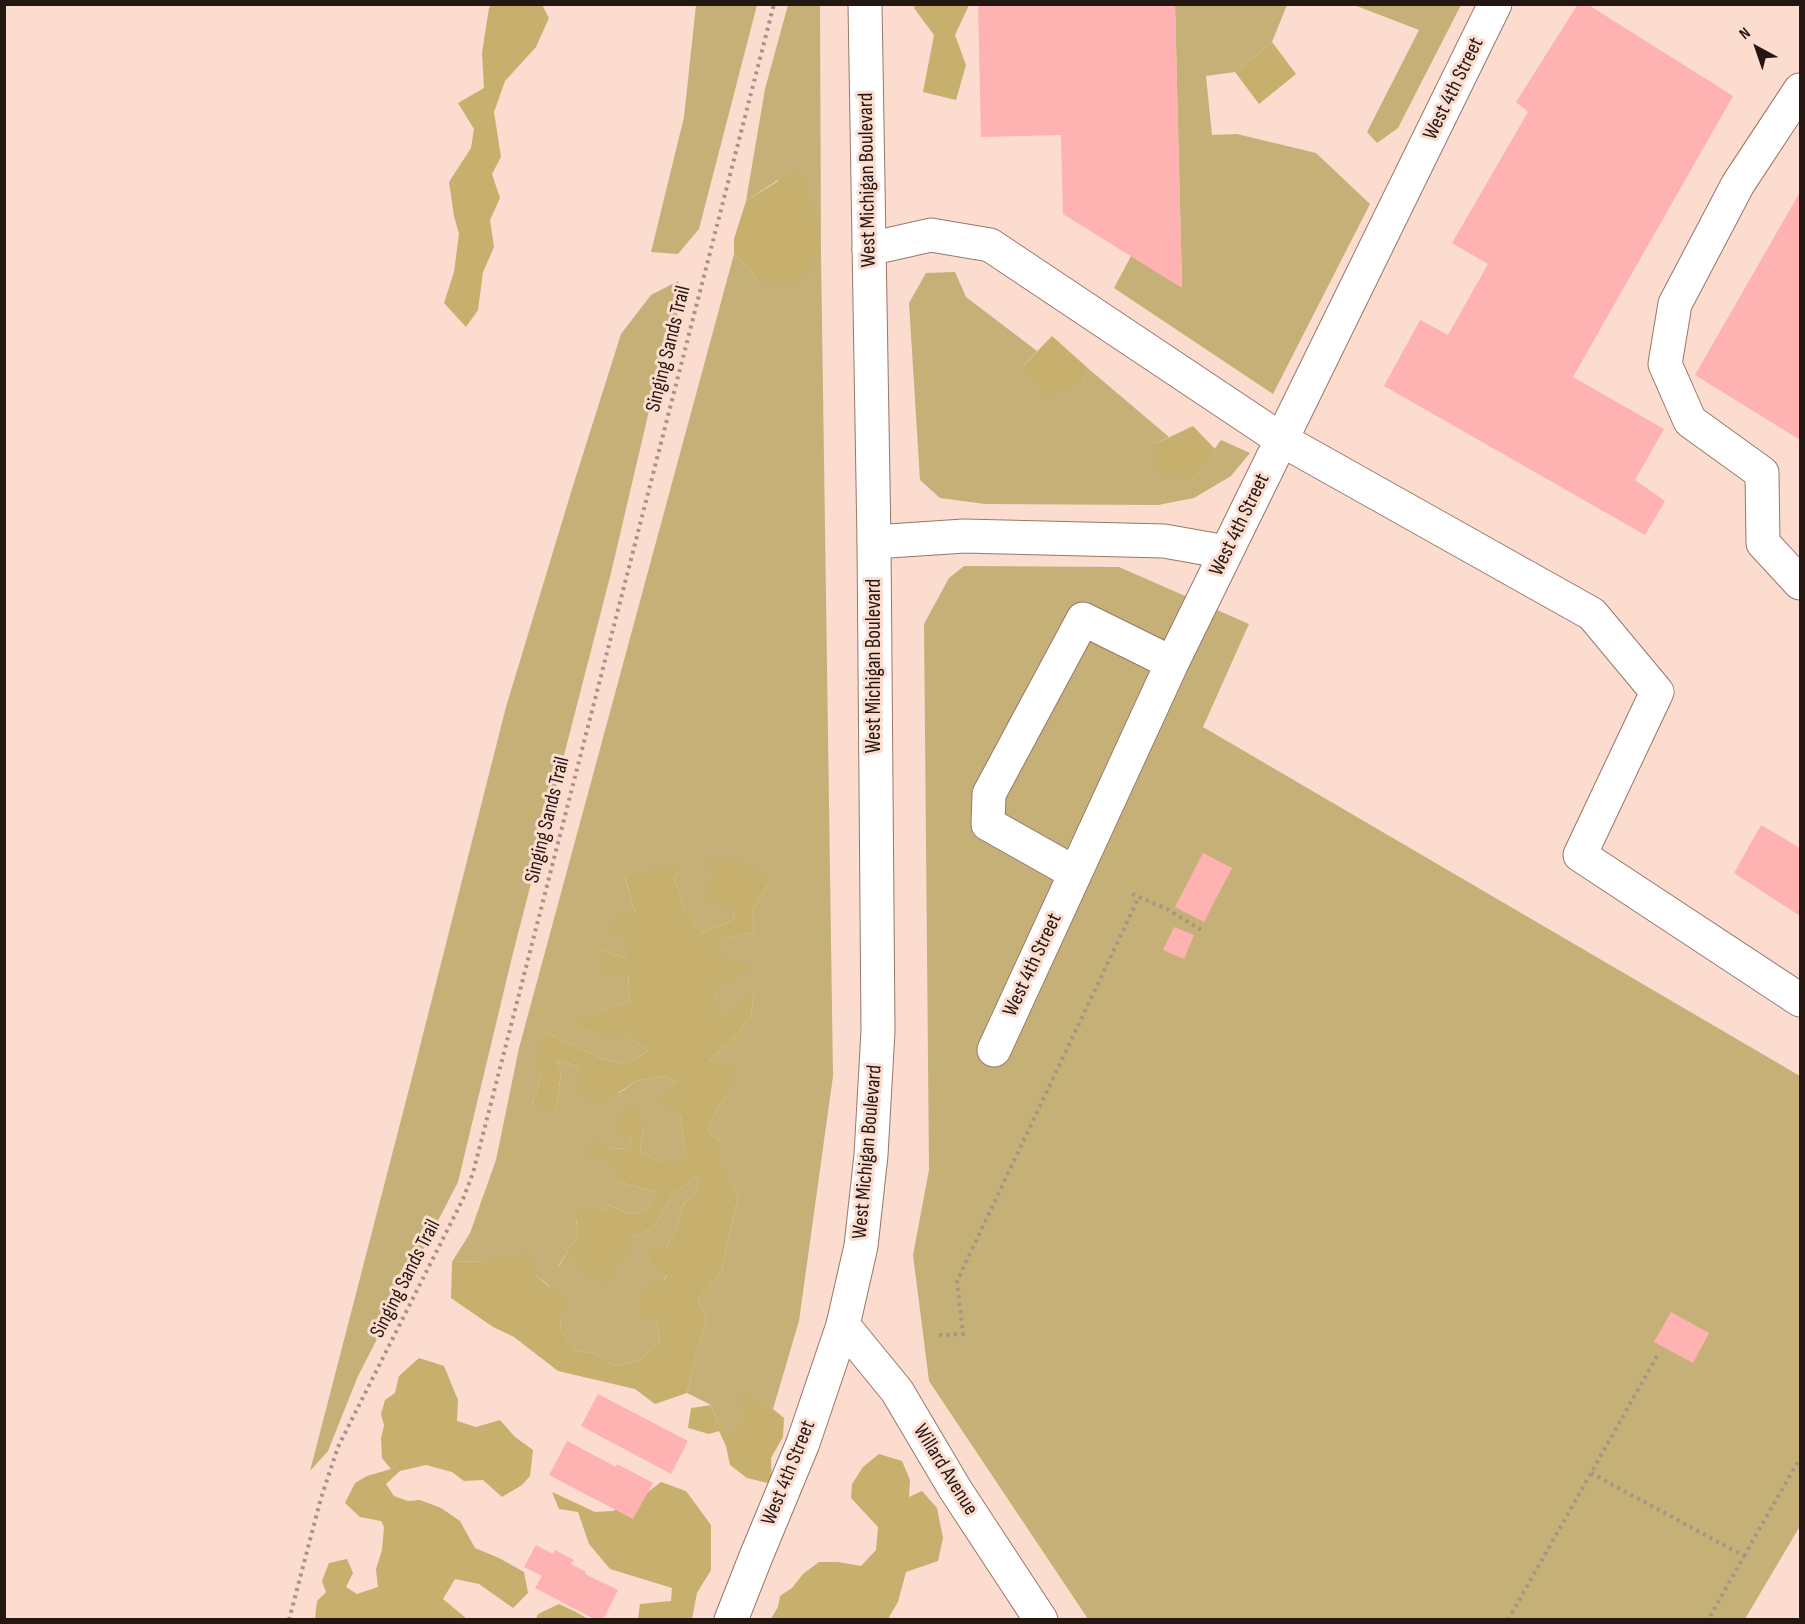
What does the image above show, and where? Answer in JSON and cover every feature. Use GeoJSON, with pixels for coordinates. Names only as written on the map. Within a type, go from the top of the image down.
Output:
{"type":"FeatureCollection","features":[{"type":"Feature","properties":{"kind":"main road","name":"West Michigan Boulevard"},"geometry":{"type":"LineString","coordinates":[[843,1325],[861,1246],[871,1155],[878,1031],[874,542],[865,4]]}},
{"type":"Feature","properties":{"kind":"main road","name":"West 4th Street"},"geometry":{"type":"LineString","coordinates":[[994,1050],[1178,652],[1495,4]]}},
{"type":"Feature","properties":{"kind":"main road"},"geometry":{"type":"LineString","coordinates":[[1800,90],[1738,184],[1675,304],[1665,364],[1690,421],[1762,473],[1763,543],[1800,584]]}},
{"type":"Feature","properties":{"kind":"main road"},"geometry":{"type":"LineString","coordinates":[[869,249],[931,235],[990,245],[1282,440],[1592,614],[1657,692],[1580,855],[1800,1000]]}},
{"type":"Feature","properties":{"kind":"main road"},"geometry":{"type":"LineString","coordinates":[[874,542],[964,536],[1164,541],[1226,552]]}},
{"type":"Feature","properties":{"kind":"main road"},"geometry":{"type":"LineString","coordinates":[[1075,873],[988,824],[989,794],[1083,619],[1178,652]]}},
{"type":"Feature","properties":{"kind":"main road","name":"West 4th Street"},"geometry":{"type":"LineString","coordinates":[[732,1620],[804,1443],[843,1325]]}},
{"type":"Feature","properties":{"kind":"main road","name":"Willard Avenue"},"geometry":{"type":"LineString","coordinates":[[843,1325],[897,1391],[955,1489],[1041,1620]]}},
{"type":"Feature","properties":{"kind":"path","name":"Singing Sands Trail"},"geometry":{"type":"LineString","coordinates":[[290,1620],[321,1498],[338,1447],[463,1199],[472,1173],[774,4]]}},
{"type":"Feature","properties":{"kind":"path"},"geometry":{"type":"LineString","coordinates":[[1132,894],[1167,909],[1203,931]]}},
{"type":"Feature","properties":{"kind":"path"},"geometry":{"type":"LineString","coordinates":[[939,1335],[963,1334],[957,1281],[1139,897]]}},
{"type":"Feature","properties":{"kind":"path"},"geometry":{"type":"LineString","coordinates":[[1508,1620],[1657,1356]]}},
{"type":"Feature","properties":{"kind":"path"},"geometry":{"type":"LineString","coordinates":[[1708,1620],[1800,1458]]}},
{"type":"Feature","properties":{"kind":"path"},"geometry":{"type":"LineString","coordinates":[[1591,1473],[1744,1556]]}},
{"type":"Feature","properties":{"kind":"shaded area"},"geometry":{"type":"Polygon","coordinates":[[[491,5],[542,5],[549,18],[536,47],[505,81],[494,112],[501,157],[492,174],[500,198],[490,220],[494,247],[483,272],[478,310],[466,327],[444,303],[454,272],[459,234],[449,182],[471,148],[474,129],[458,103],[484,88],[482,53],[491,5]]]}},
{"type":"Feature","properties":{"kind":"shaded area"},"geometry":{"type":"Polygon","coordinates":[[[696,5],[757,5],[699,229],[678,254],[651,252],[684,117],[696,5]]]}},
{"type":"Feature","properties":{"kind":"shaded area"},"geometry":{"type":"Polygon","coordinates":[[[788,5],[820,5],[821,254],[833,1076],[799,1321],[773,1409],[757,1405],[743,1412],[731,1436],[717,1422],[711,1405],[687,1393],[707,1321],[698,1299],[721,1273],[738,1196],[720,1164],[720,1141],[708,1130],[728,1093],[709,1061],[735,1037],[751,1017],[754,993],[716,1020],[715,987],[734,961],[713,947],[727,939],[755,932],[752,911],[771,879],[732,910],[735,919],[702,933],[684,909],[674,879],[686,863],[625,878],[636,916],[634,940],[624,958],[600,950],[628,974],[630,1000],[573,1022],[599,1036],[629,1036],[648,1051],[625,1065],[600,1058],[543,1031],[542,1074],[532,1105],[555,1114],[561,1074],[557,1061],[581,1066],[619,1093],[637,1081],[665,1076],[678,1084],[685,1153],[676,1167],[640,1151],[643,1130],[632,1138],[628,1148],[610,1149],[607,1161],[617,1166],[620,1182],[655,1192],[650,1205],[637,1214],[627,1213],[610,1205],[599,1212],[576,1219],[578,1237],[558,1267],[576,1258],[614,1263],[633,1237],[653,1228],[674,1193],[696,1174],[699,1182],[694,1196],[684,1203],[678,1223],[666,1248],[648,1262],[667,1274],[663,1282],[656,1317],[660,1342],[640,1360],[616,1366],[592,1353],[575,1350],[561,1331],[560,1319],[549,1286],[536,1275],[486,1261],[452,1262],[470,1233],[496,1160],[519,1048],[734,254],[759,281],[778,180],[746,201],[765,89],[788,5]]]}},
{"type":"Feature","properties":{"kind":"shaded area"},"geometry":{"type":"Polygon","coordinates":[[[915,5],[969,5],[955,35],[966,65],[956,100],[923,92],[934,35],[914,8],[915,5]]]}},
{"type":"Feature","properties":{"kind":"shaded area"},"geometry":{"type":"Polygon","coordinates":[[[1175,5],[1287,5],[1272,42],[1235,72],[1206,76],[1212,135],[1237,134],[1316,153],[1370,204],[1273,394],[1114,288],[1131,256],[1182,287],[1175,5]]]}},
{"type":"Feature","properties":{"kind":"shaded area"},"geometry":{"type":"Polygon","coordinates":[[[1354,5],[1461,5],[1398,128],[1377,143],[1367,132],[1419,30],[1354,5]]]}},
{"type":"Feature","properties":{"kind":"shaded area"},"geometry":{"type":"Polygon","coordinates":[[[1272,42],[1296,74],[1259,104],[1235,72],[1272,42]]]}},
{"type":"Feature","properties":{"kind":"shaded area"},"geometry":{"type":"Polygon","coordinates":[[[799,168],[814,209],[821,254],[795,285],[759,281],[734,254],[734,239],[746,201],[799,168]]]}},
{"type":"Feature","properties":{"kind":"shaded area"},"geometry":{"type":"Polygon","coordinates":[[[955,272],[966,297],[1037,351],[1022,367],[1082,380],[1090,370],[1169,437],[1155,444],[1192,480],[1221,440],[1250,453],[1231,476],[1194,498],[1158,505],[985,504],[940,498],[920,480],[909,303],[926,273],[955,272]]]}},
{"type":"Feature","properties":{"kind":"shaded area"},"geometry":{"type":"Polygon","coordinates":[[[678,281],[683,297],[659,368],[611,573],[513,953],[458,1182],[358,1376],[328,1451],[310,1471],[506,707],[572,489],[621,334],[651,295],[678,281]]]}},
{"type":"Feature","properties":{"kind":"shaded area"},"geometry":{"type":"Polygon","coordinates":[[[1052,336],[1090,370],[1082,380],[1047,397],[1022,367],[1052,336]]]}},
{"type":"Feature","properties":{"kind":"shaded area"},"geometry":{"type":"Polygon","coordinates":[[[1193,426],[1215,449],[1192,480],[1156,473],[1155,444],[1193,426]]]}},
{"type":"Feature","properties":{"kind":"shaded area"},"geometry":{"type":"Polygon","coordinates":[[[964,566],[1119,567],[1249,624],[1203,727],[1800,1076],[1800,1526],[1745,1619],[1088,1619],[929,1381],[913,1255],[929,1170],[924,624],[949,578],[964,566]]]}},
{"type":"Feature","properties":{"kind":"shaded area"},"geometry":{"type":"Polygon","coordinates":[[[708,858],[749,864],[771,879],[752,911],[755,932],[727,939],[714,947],[734,961],[753,968],[715,987],[717,1019],[754,992],[751,1017],[735,1037],[709,1061],[735,1068],[728,1093],[708,1130],[720,1141],[721,1164],[738,1196],[721,1273],[698,1299],[707,1321],[687,1393],[655,1404],[635,1389],[558,1371],[514,1337],[493,1327],[451,1298],[452,1262],[486,1261],[531,1253],[536,1275],[560,1297],[566,1307],[560,1319],[561,1331],[575,1350],[592,1353],[616,1366],[640,1360],[660,1342],[656,1317],[640,1317],[639,1297],[653,1281],[663,1282],[667,1275],[648,1262],[653,1248],[666,1248],[678,1223],[684,1203],[694,1196],[699,1182],[696,1174],[674,1193],[653,1228],[633,1237],[625,1260],[614,1263],[612,1280],[600,1283],[583,1272],[576,1258],[558,1268],[578,1237],[576,1218],[582,1209],[599,1212],[610,1205],[627,1213],[637,1214],[650,1205],[655,1192],[620,1182],[616,1166],[583,1153],[592,1139],[610,1149],[628,1148],[632,1138],[616,1137],[617,1113],[639,1106],[643,1130],[640,1151],[676,1166],[685,1153],[680,1115],[658,1102],[678,1084],[665,1076],[637,1081],[602,1103],[576,1094],[581,1066],[557,1061],[561,1073],[555,1115],[532,1105],[542,1074],[538,1069],[543,1031],[600,1058],[625,1065],[648,1051],[629,1036],[599,1036],[572,1022],[630,1000],[628,974],[602,973],[600,950],[624,958],[633,940],[610,931],[618,912],[636,916],[625,877],[687,862],[674,879],[684,909],[702,933],[735,919],[732,910],[703,896],[712,878],[708,858]]]}},
{"type":"Feature","properties":{"kind":"shaded area"},"geometry":{"type":"Polygon","coordinates":[[[419,1358],[444,1366],[458,1400],[457,1421],[476,1427],[500,1420],[515,1437],[533,1450],[530,1476],[522,1485],[502,1497],[483,1480],[464,1481],[452,1472],[426,1465],[400,1471],[386,1484],[394,1496],[408,1501],[420,1500],[441,1508],[460,1521],[475,1548],[524,1572],[528,1593],[513,1608],[479,1584],[455,1579],[443,1599],[467,1619],[315,1619],[317,1601],[326,1592],[322,1581],[329,1563],[347,1559],[353,1573],[346,1587],[357,1594],[378,1587],[376,1569],[382,1550],[384,1527],[381,1521],[360,1517],[345,1503],[355,1483],[367,1476],[391,1469],[382,1458],[381,1439],[384,1425],[381,1414],[385,1400],[395,1393],[399,1376],[419,1358]]]}},
{"type":"Feature","properties":{"kind":"shaded area"},"geometry":{"type":"Polygon","coordinates":[[[749,1391],[757,1404],[773,1409],[784,1418],[783,1437],[771,1458],[772,1484],[747,1478],[730,1465],[726,1446],[719,1431],[709,1434],[688,1428],[691,1408],[711,1405],[717,1422],[731,1435],[743,1412],[740,1396],[749,1391]]]}},
{"type":"Feature","properties":{"kind":"shaded area"},"geometry":{"type":"Polygon","coordinates":[[[879,1454],[902,1461],[910,1480],[909,1497],[922,1491],[937,1508],[943,1538],[938,1561],[906,1572],[898,1602],[888,1619],[771,1619],[778,1607],[780,1596],[792,1588],[803,1574],[819,1562],[838,1562],[861,1566],[876,1550],[878,1527],[851,1498],[852,1484],[863,1467],[879,1454]]]}},
{"type":"Feature","properties":{"kind":"shaded area"},"geometry":{"type":"Polygon","coordinates":[[[661,1482],[686,1491],[711,1525],[711,1570],[697,1593],[692,1619],[638,1619],[640,1604],[671,1601],[672,1588],[610,1569],[589,1544],[578,1512],[559,1509],[552,1492],[595,1512],[613,1511],[644,1495],[661,1482]]]}},
{"type":"Feature","properties":{"kind":"shaded area"},"geometry":{"type":"Polygon","coordinates":[[[559,1604],[588,1619],[536,1619],[538,1614],[559,1604]]]}},
{"type":"Feature","properties":{"kind":"building"},"geometry":{"type":"Polygon","coordinates":[[[978,4],[1175,4],[1182,288],[1063,214],[1061,135],[981,137],[978,4]]]}},
{"type":"Feature","properties":{"kind":"building"},"geometry":{"type":"Polygon","coordinates":[[[1578,4],[1587,4],[1733,96],[1573,377],[1664,429],[1635,480],[1665,501],[1645,535],[1384,386],[1420,320],[1448,335],[1488,264],[1452,243],[1528,112],[1516,102],[1578,4]]]}},
{"type":"Feature","properties":{"kind":"building"},"geometry":{"type":"Polygon","coordinates":[[[1800,192],[1800,440],[1695,375],[1800,192]]]}},
{"type":"Feature","properties":{"kind":"building"},"geometry":{"type":"Polygon","coordinates":[[[1761,825],[1800,848],[1800,916],[1734,873],[1761,825]]]}},
{"type":"Feature","properties":{"kind":"building"},"geometry":{"type":"Polygon","coordinates":[[[1203,853],[1232,868],[1204,922],[1175,907],[1203,853]]]}},
{"type":"Feature","properties":{"kind":"building"},"geometry":{"type":"Polygon","coordinates":[[[1174,927],[1194,935],[1184,959],[1163,950],[1174,927]]]}},
{"type":"Feature","properties":{"kind":"building"},"geometry":{"type":"Polygon","coordinates":[[[1671,1312],[1709,1333],[1693,1363],[1654,1342],[1671,1312]]]}},
{"type":"Feature","properties":{"kind":"building"},"geometry":{"type":"Polygon","coordinates":[[[598,1394],[688,1441],[671,1474],[581,1426],[598,1394]]]}},
{"type":"Feature","properties":{"kind":"building"},"geometry":{"type":"Polygon","coordinates":[[[567,1441],[616,1467],[617,1464],[653,1483],[633,1519],[549,1475],[567,1441]]]}},
{"type":"Feature","properties":{"kind":"building"},"geometry":{"type":"Polygon","coordinates":[[[536,1545],[553,1554],[555,1550],[574,1560],[571,1564],[586,1572],[585,1574],[618,1590],[603,1620],[596,1620],[535,1588],[542,1576],[524,1567],[536,1545]]]}}]}
